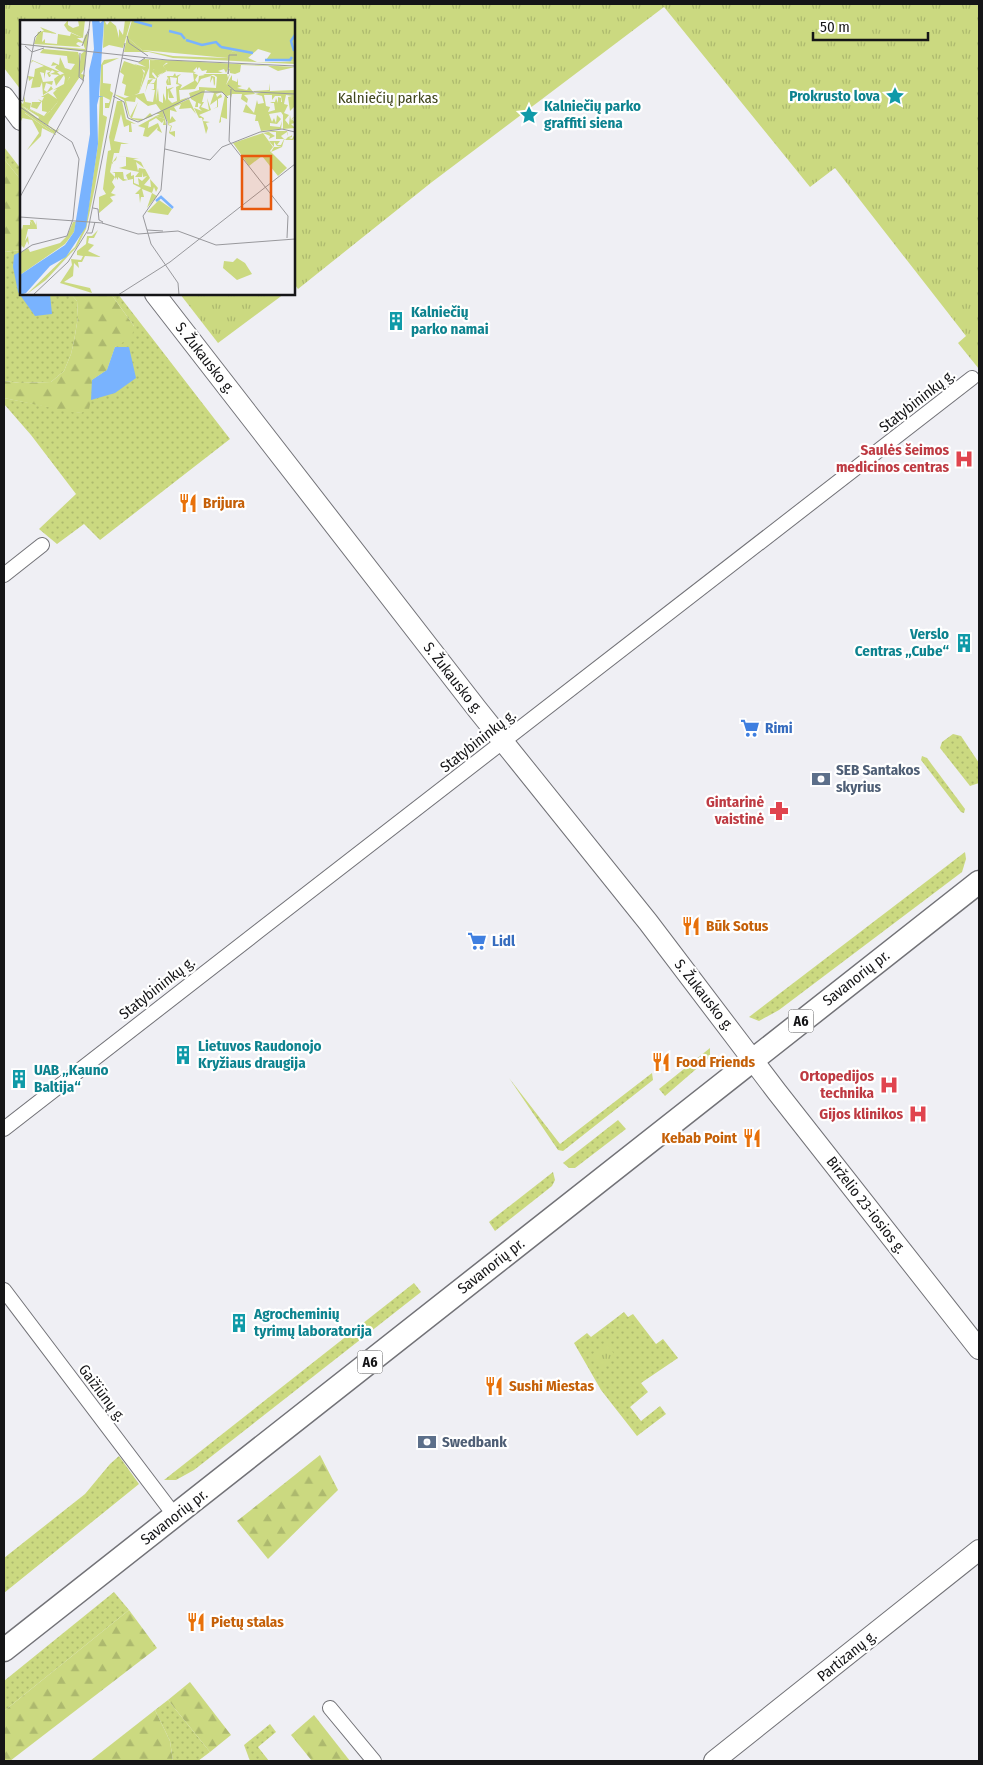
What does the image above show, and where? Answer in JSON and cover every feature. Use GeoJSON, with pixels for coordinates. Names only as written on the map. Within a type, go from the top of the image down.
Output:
{"type":"FeatureCollection","features":[{"type":"Feature","properties":{"kind":"main road"},"geometry":{"type":"LineString","coordinates":[[4,97],[20,119]]}},
{"type":"Feature","properties":{"kind":"main road","name":"S. Žukausko g."},"geometry":{"type":"LineString","coordinates":[[156,295],[503,742],[648,922],[753,1060]]}},
{"type":"Feature","properties":{"kind":"main road","name":"Savanorių pr."},"geometry":{"type":"LineString","coordinates":[[4,1650],[979,882]]}},
{"type":"Feature","properties":{"kind":"main road","name":"Birželio 23-iosios g."},"geometry":{"type":"LineString","coordinates":[[753,1060],[979,1349]]}},
{"type":"Feature","properties":{"kind":"main road","name":"Partizanų g."},"geometry":{"type":"LineString","coordinates":[[714,1761],[979,1550]]}},
{"type":"Feature","properties":{"kind":"street","name":"Statybininkų g."},"geometry":{"type":"LineString","coordinates":[[4,1129],[348,860],[972,378]]}},
{"type":"Feature","properties":{"kind":"street"},"geometry":{"type":"LineString","coordinates":[[4,575],[42,545]]}},
{"type":"Feature","properties":{"kind":"street","name":"Gaižiūnų g."},"geometry":{"type":"LineString","coordinates":[[4,1290],[175,1516]]}},
{"type":"Feature","properties":{"kind":"street"},"geometry":{"type":"LineString","coordinates":[[330,1708],[374,1761]]}},
{"type":"Feature","properties":{"kind":"green space","name":"Kalniečių parkas"},"geometry":{"type":"Polygon","coordinates":[[[4,4],[979,4],[979,369],[958,343],[966,336],[835,168],[810,187],[664,7],[432,182],[298,289],[295,285],[295,20],[20,20],[20,89],[4,68],[4,4]]]}},
{"type":"Feature","properties":{"kind":"green space"},"geometry":{"type":"Polygon","coordinates":[[[4,147],[20,168],[20,179],[4,159],[4,147]]]}},
{"type":"Feature","properties":{"kind":"green space"},"geometry":{"type":"Polygon","coordinates":[[[4,159],[20,179],[20,250],[4,252],[4,159]]]}},
{"type":"Feature","properties":{"kind":"green space"},"geometry":{"type":"Polygon","coordinates":[[[20,250],[20,295],[72,295],[77,301],[78,317],[71,354],[64,371],[51,382],[20,383],[4,381],[4,252],[20,250]]]}},
{"type":"Feature","properties":{"kind":"green space"},"geometry":{"type":"Polygon","coordinates":[[[72,295],[112,295],[134,326],[132,337],[115,347],[107,370],[92,380],[89,409],[81,413],[71,412],[4,398],[4,381],[20,383],[51,382],[64,371],[74,341],[78,317],[77,301],[72,295]]]}},
{"type":"Feature","properties":{"kind":"green space"},"geometry":{"type":"Polygon","coordinates":[[[112,295],[119,295],[230,439],[100,540],[84,524],[57,544],[39,529],[76,494],[31,435],[4,404],[4,398],[81,413],[92,380],[107,370],[115,347],[134,326],[112,295]]]}},
{"type":"Feature","properties":{"kind":"green space"},"geometry":{"type":"Polygon","coordinates":[[[181,295],[283,295],[218,343],[181,295]]]}},
{"type":"Feature","properties":{"kind":"green space"},"geometry":{"type":"Polygon","coordinates":[[[953,734],[961,736],[979,763],[979,783],[970,786],[940,748],[942,742],[953,734]]]}},
{"type":"Feature","properties":{"kind":"green space"},"geometry":{"type":"Polygon","coordinates":[[[922,756],[927,758],[965,809],[964,813],[961,812],[921,760],[922,756]]]}},
{"type":"Feature","properties":{"kind":"green space"},"geometry":{"type":"Polygon","coordinates":[[[965,852],[966,859],[962,872],[779,1010],[759,1021],[749,1017],[965,852]]]}},
{"type":"Feature","properties":{"kind":"green space"},"geometry":{"type":"Polygon","coordinates":[[[710,1048],[710,1057],[665,1096],[659,1089],[710,1048]]]}},
{"type":"Feature","properties":{"kind":"green space"},"geometry":{"type":"Polygon","coordinates":[[[652,1073],[653,1080],[563,1151],[558,1150],[509,1078],[560,1144],[652,1073]]]}},
{"type":"Feature","properties":{"kind":"green space"},"geometry":{"type":"Polygon","coordinates":[[[618,1120],[626,1129],[575,1168],[569,1168],[563,1163],[618,1120]]]}},
{"type":"Feature","properties":{"kind":"green space"},"geometry":{"type":"Polygon","coordinates":[[[553,1172],[555,1180],[552,1186],[495,1231],[489,1222],[553,1172]]]}},
{"type":"Feature","properties":{"kind":"green space"},"geometry":{"type":"Polygon","coordinates":[[[414,1283],[421,1292],[194,1470],[176,1480],[164,1480],[414,1283]]]}},
{"type":"Feature","properties":{"kind":"green space"},"geometry":{"type":"Polygon","coordinates":[[[624,1312],[628,1317],[633,1314],[656,1344],[663,1339],[678,1358],[641,1383],[648,1392],[630,1407],[641,1421],[660,1406],[666,1414],[637,1436],[601,1390],[574,1343],[587,1333],[591,1337],[624,1312]]]}},
{"type":"Feature","properties":{"kind":"green space"},"geometry":{"type":"Polygon","coordinates":[[[607,1344],[616,1357],[600,1368],[591,1355],[607,1344]]]}},
{"type":"Feature","properties":{"kind":"green space"},"geometry":{"type":"Polygon","coordinates":[[[320,1455],[338,1490],[268,1559],[237,1521],[320,1455]]]}},
{"type":"Feature","properties":{"kind":"green space"},"geometry":{"type":"Polygon","coordinates":[[[119,1456],[139,1484],[4,1593],[4,1558],[85,1494],[119,1456]]]}},
{"type":"Feature","properties":{"kind":"green space"},"geometry":{"type":"Polygon","coordinates":[[[114,1592],[129,1610],[4,1711],[4,1681],[114,1592]]]}},
{"type":"Feature","properties":{"kind":"green space"},"geometry":{"type":"Polygon","coordinates":[[[129,1610],[157,1648],[10,1761],[4,1761],[4,1711],[129,1610]]]}},
{"type":"Feature","properties":{"kind":"green space"},"geometry":{"type":"Polygon","coordinates":[[[190,1682],[231,1735],[210,1752],[168,1700],[190,1682]]]}},
{"type":"Feature","properties":{"kind":"green space"},"geometry":{"type":"Polygon","coordinates":[[[168,1700],[210,1752],[198,1761],[173,1761],[170,1741],[155,1710],[168,1700]]]}},
{"type":"Feature","properties":{"kind":"green space"},"geometry":{"type":"Polygon","coordinates":[[[155,1710],[170,1741],[173,1761],[90,1761],[155,1710]]]}},
{"type":"Feature","properties":{"kind":"green space"},"geometry":{"type":"Polygon","coordinates":[[[314,1715],[350,1761],[312,1761],[291,1735],[314,1715]]]}},
{"type":"Feature","properties":{"kind":"green space"},"geometry":{"type":"Polygon","coordinates":[[[270,1724],[276,1732],[258,1747],[269,1761],[250,1761],[244,1745],[270,1724]]]}},
{"type":"Feature","properties":{"kind":"water"},"geometry":{"type":"Polygon","coordinates":[[[20,252],[20,295],[13,267],[14,255],[20,252]]]}},
{"type":"Feature","properties":{"kind":"water"},"geometry":{"type":"Polygon","coordinates":[[[20,295],[50,295],[52,314],[35,316],[20,295]]]}},
{"type":"Feature","properties":{"kind":"water"},"geometry":{"type":"Polygon","coordinates":[[[115,347],[129,347],[136,378],[115,393],[91,400],[92,380],[107,370],[115,347]]]}},
{"type":"Feature","properties":{"kind":"place","name":"Prokrusto lova"},"geometry":{"type":"Point","coordinates":[895,96]}},
{"type":"Feature","properties":{"kind":"place","name":"Kalniečių parko graffiti siena"},"geometry":{"type":"Point","coordinates":[529,115]}},
{"type":"Feature","properties":{"kind":"place","name":"Kalniečių parko namai"},"geometry":{"type":"Point","coordinates":[396,321]}},
{"type":"Feature","properties":{"kind":"place","name":"Saulės šeimos medicinos centras"},"geometry":{"type":"Point","coordinates":[964,459]}},
{"type":"Feature","properties":{"kind":"place","name":"Brijura"},"geometry":{"type":"Point","coordinates":[188,503]}},
{"type":"Feature","properties":{"kind":"place","name":"Verslo Centras „Cube“"},"geometry":{"type":"Point","coordinates":[964,643]}},
{"type":"Feature","properties":{"kind":"place","name":"Rimi"},"geometry":{"type":"Point","coordinates":[750,728]}},
{"type":"Feature","properties":{"kind":"place","name":"SEB Santakos skyrius"},"geometry":{"type":"Point","coordinates":[821,779]}},
{"type":"Feature","properties":{"kind":"place","name":"Gintarinė vaistinė"},"geometry":{"type":"Point","coordinates":[779,811]}},
{"type":"Feature","properties":{"kind":"place","name":"Būk Sotus"},"geometry":{"type":"Point","coordinates":[691,926]}},
{"type":"Feature","properties":{"kind":"place","name":"Lidl"},"geometry":{"type":"Point","coordinates":[477,941]}},
{"type":"Feature","properties":{"kind":"place","name":"Lietuvos Raudonojo Kryžiaus draugija"},"geometry":{"type":"Point","coordinates":[183,1055]}},
{"type":"Feature","properties":{"kind":"place","name":"Food Friends"},"geometry":{"type":"Point","coordinates":[661,1062]}},
{"type":"Feature","properties":{"kind":"place","name":"UAB „Kauno Baltija“"},"geometry":{"type":"Point","coordinates":[19,1079]}},
{"type":"Feature","properties":{"kind":"place","name":"Ortopedijos technika"},"geometry":{"type":"Point","coordinates":[889,1085]}},
{"type":"Feature","properties":{"kind":"place","name":"Gijos klinikos"},"geometry":{"type":"Point","coordinates":[918,1114]}},
{"type":"Feature","properties":{"kind":"place","name":"Kebab Point"},"geometry":{"type":"Point","coordinates":[752,1138]}},
{"type":"Feature","properties":{"kind":"place","name":"Agrocheminių tyrimų laboratorija"},"geometry":{"type":"Point","coordinates":[239,1323]}},
{"type":"Feature","properties":{"kind":"place","name":"Sushi Miestas"},"geometry":{"type":"Point","coordinates":[494,1386]}},
{"type":"Feature","properties":{"kind":"place","name":"Swedbank"},"geometry":{"type":"Point","coordinates":[427,1442]}},
{"type":"Feature","properties":{"kind":"place","name":"Pietų stalas"},"geometry":{"type":"Point","coordinates":[196,1622]}}]}
